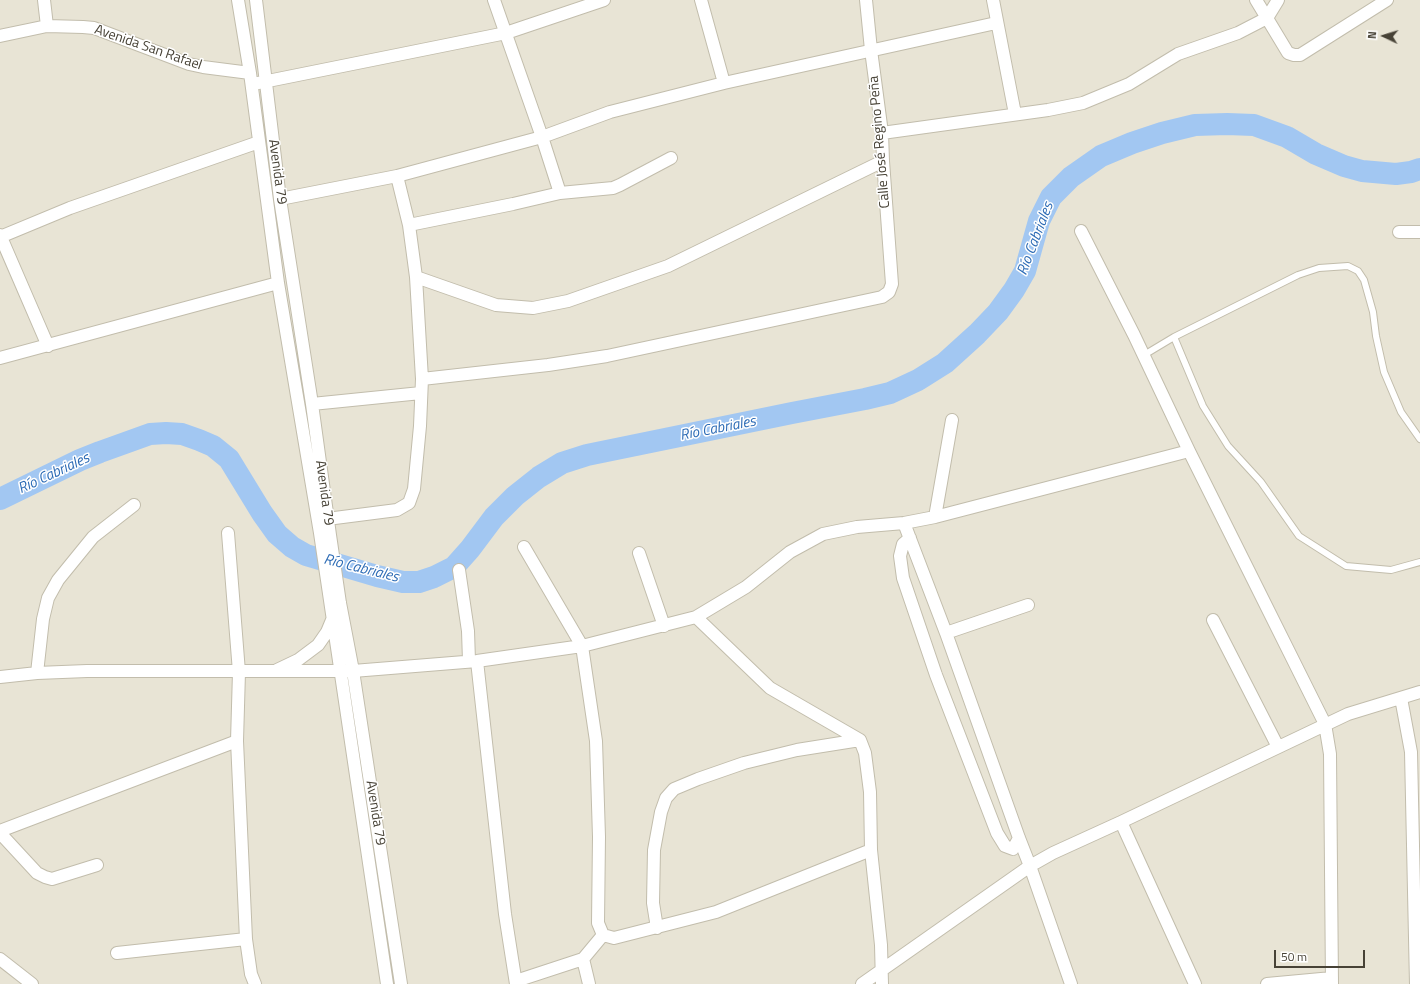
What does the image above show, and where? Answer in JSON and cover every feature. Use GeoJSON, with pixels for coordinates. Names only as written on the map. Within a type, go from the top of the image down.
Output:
{"type":"FeatureCollection","features":[{"type":"Feature","properties":{"kind":"street"},"geometry":{"type":"LineString","coordinates":[[44,0],[47,26]]}},
{"type":"Feature","properties":{"kind":"street"},"geometry":{"type":"LineString","coordinates":[[238,0],[278,283],[325,534]]}},
{"type":"Feature","properties":{"kind":"street","name":"Avenida 79"},"geometry":{"type":"LineString","coordinates":[[256,0],[280,199],[312,404],[327,519],[325,534],[335,603],[353,671],[401,984]]}},
{"type":"Feature","properties":{"kind":"street"},"geometry":{"type":"LineString","coordinates":[[494,0],[560,193]]}},
{"type":"Feature","properties":{"kind":"street","name":"Avenida San Rafael"},"geometry":{"type":"LineString","coordinates":[[0,36],[47,26],[94,28],[189,64],[250,79],[266,81],[506,33],[604,0]]}},
{"type":"Feature","properties":{"kind":"street"},"geometry":{"type":"LineString","coordinates":[[701,0],[724,83]]}},
{"type":"Feature","properties":{"kind":"street","name":"Calle José Regino Peña"},"geometry":{"type":"LineString","coordinates":[[422,379],[548,365],[607,356],[882,297],[889,292],[892,284],[882,133],[866,0]]}},
{"type":"Feature","properties":{"kind":"street"},"geometry":{"type":"LineString","coordinates":[[993,0],[996,23],[1015,114]]}},
{"type":"Feature","properties":{"kind":"street"},"geometry":{"type":"LineString","coordinates":[[1256,0],[1288,53],[1294,55],[1300,55],[1387,0]]}},
{"type":"Feature","properties":{"kind":"street"},"geometry":{"type":"LineString","coordinates":[[882,133],[1083,103],[1129,84],[1178,54],[1238,33],[1267,18],[1278,0]]}},
{"type":"Feature","properties":{"kind":"street"},"geometry":{"type":"LineString","coordinates":[[280,199],[397,176],[542,137],[610,112],[724,83],[996,23]]}},
{"type":"Feature","properties":{"kind":"street"},"geometry":{"type":"LineString","coordinates":[[48,346],[0,236],[70,208],[259,142]]}},
{"type":"Feature","properties":{"kind":"street"},"geometry":{"type":"LineString","coordinates":[[409,225],[560,193],[613,188],[671,158]]}},
{"type":"Feature","properties":{"kind":"street"},"geometry":{"type":"LineString","coordinates":[[416,277],[496,305],[533,308],[568,301],[668,266],[883,161]]}},
{"type":"Feature","properties":{"kind":"street"},"geometry":{"type":"LineString","coordinates":[[327,519],[397,510],[409,502],[414,489],[420,426],[422,379],[416,277],[409,225],[397,176]]}},
{"type":"Feature","properties":{"kind":"street"},"geometry":{"type":"LineString","coordinates":[[1081,231],[1144,355],[1188,451],[1325,724],[1330,754],[1332,981],[1267,984]]}},
{"type":"Feature","properties":{"kind":"street"},"geometry":{"type":"LineString","coordinates":[[1399,232],[1420,232]]}},
{"type":"Feature","properties":{"kind":"street"},"geometry":{"type":"LineString","coordinates":[[0,358],[278,283]]}},
{"type":"Feature","properties":{"kind":"street"},"geometry":{"type":"LineString","coordinates":[[312,404],[421,393]]}},
{"type":"Feature","properties":{"kind":"street"},"geometry":{"type":"LineString","coordinates":[[935,517],[952,420]]}},
{"type":"Feature","properties":{"kind":"street"},"geometry":{"type":"LineString","coordinates":[[0,677],[38,673],[110,671],[353,671],[473,661],[582,646],[696,618],[746,587],[790,552],[822,534],[857,527],[904,523],[935,517],[1188,451]]}},
{"type":"Feature","properties":{"kind":"street"},"geometry":{"type":"LineString","coordinates":[[38,673],[43,619],[48,598],[58,580],[93,537],[134,505]]}},
{"type":"Feature","properties":{"kind":"street"},"geometry":{"type":"LineString","coordinates":[[904,523],[946,633],[1071,984]]}},
{"type":"Feature","properties":{"kind":"street"},"geometry":{"type":"LineString","coordinates":[[228,533],[239,672],[237,741],[246,939],[255,984]]}},
{"type":"Feature","properties":{"kind":"street"},"geometry":{"type":"LineString","coordinates":[[910,538],[903,544],[900,556],[903,578],[936,675],[997,833],[1005,846],[1013,849],[1019,838]]}},
{"type":"Feature","properties":{"kind":"street"},"geometry":{"type":"LineString","coordinates":[[524,547],[582,646],[596,741],[599,837],[598,924],[603,935]]}},
{"type":"Feature","properties":{"kind":"street"},"geometry":{"type":"LineString","coordinates":[[639,553],[664,626]]}},
{"type":"Feature","properties":{"kind":"street"},"geometry":{"type":"LineString","coordinates":[[458,570],[473,661],[505,914],[516,982],[583,959],[603,935]]}},
{"type":"Feature","properties":{"kind":"street","name":"Avenida 79"},"geometry":{"type":"LineString","coordinates":[[335,603],[333,619],[340,671],[387,984]]}},
{"type":"Feature","properties":{"kind":"street"},"geometry":{"type":"LineString","coordinates":[[946,633],[1028,605]]}},
{"type":"Feature","properties":{"kind":"street"},"geometry":{"type":"LineString","coordinates":[[696,618],[770,688],[860,740],[865,753],[870,792],[871,850],[881,945],[882,984]]}},
{"type":"Feature","properties":{"kind":"street"},"geometry":{"type":"LineString","coordinates":[[272,672],[298,660],[318,645],[327,632],[333,619]]}},
{"type":"Feature","properties":{"kind":"street"},"geometry":{"type":"LineString","coordinates":[[1213,620],[1278,747]]}},
{"type":"Feature","properties":{"kind":"street"},"geometry":{"type":"LineString","coordinates":[[862,984],[1030,866],[1053,853],[1325,724],[1348,714],[1420,692]]}},
{"type":"Feature","properties":{"kind":"street"},"geometry":{"type":"LineString","coordinates":[[1401,698],[1411,752],[1416,984]]}},
{"type":"Feature","properties":{"kind":"street"},"geometry":{"type":"LineString","coordinates":[[657,928],[653,903],[654,850],[661,812],[666,798],[674,789],[744,763],[797,750],[860,740]]}},
{"type":"Feature","properties":{"kind":"street"},"geometry":{"type":"LineString","coordinates":[[97,865],[52,879],[45,877],[37,872],[0,832],[237,741]]}},
{"type":"Feature","properties":{"kind":"street"},"geometry":{"type":"LineString","coordinates":[[1121,822],[1195,984]]}},
{"type":"Feature","properties":{"kind":"street"},"geometry":{"type":"LineString","coordinates":[[603,935],[614,938],[716,912],[871,850]]}},
{"type":"Feature","properties":{"kind":"street"},"geometry":{"type":"LineString","coordinates":[[117,953],[246,939]]}},
{"type":"Feature","properties":{"kind":"street"},"geometry":{"type":"LineString","coordinates":[[0,959],[32,984]]}},
{"type":"Feature","properties":{"kind":"street"},"geometry":{"type":"LineString","coordinates":[[583,959],[589,984]]}},
{"type":"Feature","properties":{"kind":"lane"},"geometry":{"type":"LineString","coordinates":[[1144,355],[1174,336],[1298,275],[1319,268],[1348,266],[1358,271],[1364,280],[1373,312],[1376,336],[1384,372],[1400,412],[1420,439]]}},
{"type":"Feature","properties":{"kind":"lane"},"geometry":{"type":"LineString","coordinates":[[1174,336],[1203,406],[1228,446],[1261,482],[1299,536],[1346,566],[1391,570],[1420,562]]}},
{"type":"Feature","properties":{"kind":"shaded area"},"geometry":{"type":"Polygon","coordinates":[[[0,0],[1420,0],[1420,984],[0,984],[0,0]]]}},
{"type":"Feature","properties":{"kind":"waterway","name":"Río Cabriales"},"geometry":{"type":"LineString","coordinates":[[0,499],[80,460],[150,434],[182,434],[213,446],[229,459],[262,513],[277,534],[292,547],[306,555],[377,576],[403,582],[419,582],[434,577],[454,567],[470,549],[494,517],[515,496],[539,477],[562,463],[587,455],[865,399],[890,393],[918,380],[945,363],[977,334],[998,312],[1014,290],[1025,271],[1039,221],[1051,197],[1071,177],[1101,156],[1132,143],[1162,133],[1195,125],[1254,125],[1287,137],[1316,154],[1344,166],[1362,171],[1396,174],[1420,169]]}}]}
